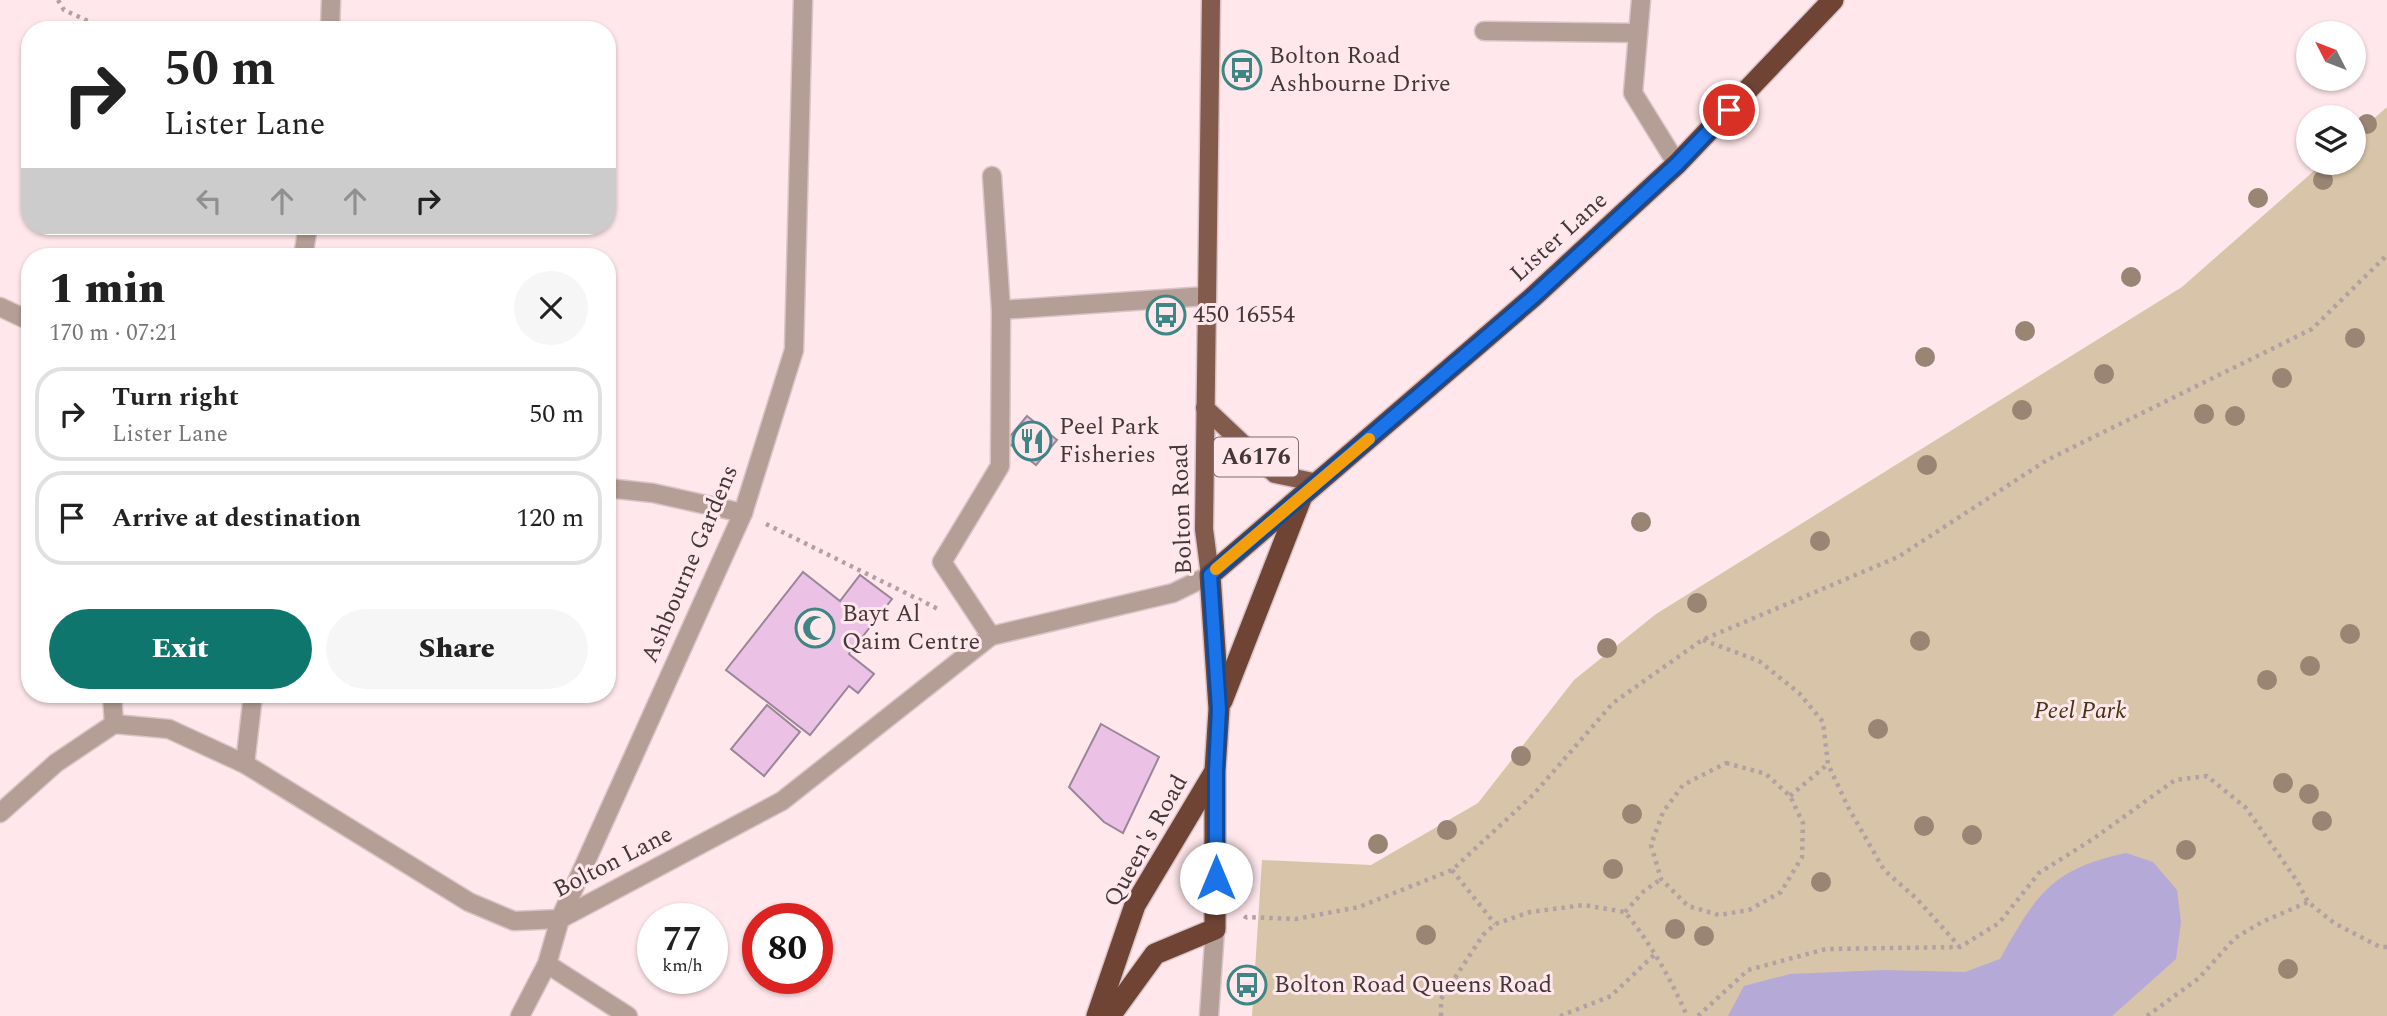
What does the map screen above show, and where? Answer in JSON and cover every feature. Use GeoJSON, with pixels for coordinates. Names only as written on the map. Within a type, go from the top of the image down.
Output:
{"type":"FeatureCollection","features":[{"type":"Feature","properties":{"kind":"highway","name":"Lister Lane"},"geometry":{"type":"LineString","coordinates":[[1210,575],[1533,297],[1677,164],[1833,0]]}},
{"type":"Feature","properties":{"kind":"highway","name":"Lister Lane"},"geometry":{"type":"LineString","coordinates":[[1219,709],[1310,489]]}},
{"type":"Feature","properties":{"kind":"highway","name":"Bolton Road"},"geometry":{"type":"LineString","coordinates":[[1210,575],[1219,709],[1215,929]]}},
{"type":"Feature","properties":{"kind":"highway","name":"Queen's Road"},"geometry":{"type":"LineString","coordinates":[[1097,1016],[1136,905],[1216,771]]}},
{"type":"Feature","properties":{"kind":"highway"},"geometry":{"type":"LineString","coordinates":[[1110,1016],[1155,954],[1215,929]]}},
{"type":"Feature","properties":{"kind":"main road","name":"Bolton Road"},"geometry":{"type":"LineString","coordinates":[[1210,0],[1204,529],[1210,575]]}},
{"type":"Feature","properties":{"kind":"main road","name":"A6176"},"geometry":{"type":"LineString","coordinates":[[1205,408],[1275,474],[1310,489]]}},
{"type":"Feature","properties":{"kind":"street"},"geometry":{"type":"LineString","coordinates":[[330,21],[331,0]]}},
{"type":"Feature","properties":{"kind":"street","name":"Ashbourne Gardens"},"geometry":{"type":"LineString","coordinates":[[520,1016],[547,964],[560,919],[743,513],[794,350],[803,0]]}},
{"type":"Feature","properties":{"kind":"street"},"geometry":{"type":"LineString","coordinates":[[1641,0],[1633,93],[1677,164]]}},
{"type":"Feature","properties":{"kind":"street"},"geometry":{"type":"LineString","coordinates":[[1484,31],[1638,33]]}},
{"type":"Feature","properties":{"kind":"street"},"geometry":{"type":"LineString","coordinates":[[991,636],[942,562],[1000,466],[1001,310],[992,176]]}},
{"type":"Feature","properties":{"kind":"street"},"geometry":{"type":"LineString","coordinates":[[1001,310],[1207,296]]}},
{"type":"Feature","properties":{"kind":"street"},"geometry":{"type":"LineString","coordinates":[[0,307],[21,317]]}},
{"type":"Feature","properties":{"kind":"street"},"geometry":{"type":"LineString","coordinates":[[616,489],[653,493],[743,513]]}},
{"type":"Feature","properties":{"kind":"street","name":"Bolton Lane"},"geometry":{"type":"LineString","coordinates":[[114,724],[169,729],[245,764],[470,902],[514,921],[560,919],[782,801],[991,636],[1173,593],[1210,575]]}},
{"type":"Feature","properties":{"kind":"street"},"geometry":{"type":"LineString","coordinates":[[0,813],[56,763],[114,724],[113,703]]}},
{"type":"Feature","properties":{"kind":"street"},"geometry":{"type":"LineString","coordinates":[[245,764],[252,703]]}},
{"type":"Feature","properties":{"kind":"street","name":"Bolton Road"},"geometry":{"type":"LineString","coordinates":[[1209,1016],[1215,929]]}},
{"type":"Feature","properties":{"kind":"street"},"geometry":{"type":"LineString","coordinates":[[547,964],[628,1016]]}},
{"type":"Feature","properties":{"kind":"path"},"geometry":{"type":"LineString","coordinates":[[58,0],[64,10],[88,21]]}},
{"type":"Feature","properties":{"kind":"path"},"geometry":{"type":"LineString","coordinates":[[1245,917],[1296,919],[1359,907],[1452,870],[1533,795],[1613,703],[1702,640],[1898,557],[2047,460],[2312,329],[2387,255]]}},
{"type":"Feature","properties":{"kind":"path"},"geometry":{"type":"LineString","coordinates":[[743,513],[941,611]]}},
{"type":"Feature","properties":{"kind":"path"},"geometry":{"type":"LineString","coordinates":[[1702,640],[1759,661],[1799,693],[1823,722],[1828,764],[1848,807],[1884,870],[1917,899],[1960,947]]}},
{"type":"Feature","properties":{"kind":"path"},"geometry":{"type":"LineString","coordinates":[[1726,763],[1766,774],[1790,796],[1802,823],[1802,858],[1781,892],[1749,911],[1719,915],[1688,906],[1661,879],[1651,845],[1663,812],[1683,785],[1726,763]]}},
{"type":"Feature","properties":{"kind":"path"},"geometry":{"type":"LineString","coordinates":[[1790,796],[1828,764]]}},
{"type":"Feature","properties":{"kind":"path"},"geometry":{"type":"LineString","coordinates":[[1698,1016],[1748,970],[1826,949],[1960,947],[1999,923],[2039,873],[2093,839],[2175,780],[2207,776],[2246,808],[2297,881],[2308,902],[2334,923],[2381,947],[2387,947]]}},
{"type":"Feature","properties":{"kind":"path"},"geometry":{"type":"LineString","coordinates":[[1452,870],[1495,924]]}},
{"type":"Feature","properties":{"kind":"path"},"geometry":{"type":"LineString","coordinates":[[1625,912],[1644,891],[1661,879]]}},
{"type":"Feature","properties":{"kind":"path"},"geometry":{"type":"LineString","coordinates":[[2147,1016],[2199,978],[2235,938],[2262,922],[2308,902]]}},
{"type":"Feature","properties":{"kind":"path"},"geometry":{"type":"LineString","coordinates":[[1441,1016],[1441,999],[1483,935],[1495,924],[1530,912],[1584,905],[1625,912],[1669,975],[1687,1016]]}},
{"type":"Feature","properties":{"kind":"path"},"geometry":{"type":"LineString","coordinates":[[1560,1016],[1611,996],[1655,954]]}},
{"type":"Feature","properties":{"kind":"green space","name":"Peel Park"},"geometry":{"type":"Polygon","coordinates":[[[2387,107],[2387,1016],[1252,1016],[1262,860],[1371,865],[1478,803],[1574,680],[1656,614],[2182,287],[2309,175],[2366,175],[2366,125],[2387,107]]]}},
{"type":"Feature","properties":{"kind":"shaded area"},"geometry":{"type":"Polygon","coordinates":[[[2126,853],[2153,862],[2177,890],[2181,922],[2176,959],[2112,1016],[1728,1016],[1744,986],[1790,974],[1885,970],[1965,972],[2000,959],[2024,918],[2048,888],[2080,867],[2126,853]]]}},
{"type":"Feature","properties":{"kind":"building","name":"Peel Park Fisheries"},"geometry":{"type":"Polygon","coordinates":[[[1027,416],[1057,440],[1036,465],[1006,441],[1027,416]]]}},
{"type":"Feature","properties":{"kind":"building","name":"Bayt Al Qaim Centre"},"geometry":{"type":"Polygon","coordinates":[[[803,572],[840,601],[860,575],[892,599],[849,654],[874,674],[858,693],[849,686],[810,735],[726,670],[803,572]]]}},
{"type":"Feature","properties":{"kind":"building"},"geometry":{"type":"Polygon","coordinates":[[[767,705],[800,732],[764,776],[731,749],[767,705]]]}},
{"type":"Feature","properties":{"kind":"building"},"geometry":{"type":"Polygon","coordinates":[[[1101,724],[1159,757],[1123,833],[1104,822],[1069,787],[1101,724]]]}},
{"type":"Feature","properties":{"kind":"slow traffic"},"geometry":{"type":"LineString","coordinates":[[1216,569],[1369,439]]}},
{"type":"Feature","properties":{"kind":"place","name":"Bolton Road Ashbourne Drive"},"geometry":{"type":"Point","coordinates":[1242,70]}},
{"type":"Feature","properties":{"kind":"place","name":"450 16554"},"geometry":{"type":"Point","coordinates":[1166,315]}},
{"type":"Feature","properties":{"kind":"place","name":"Peel Park Fisheries"},"geometry":{"type":"Point","coordinates":[1032,441]}},
{"type":"Feature","properties":{"kind":"place","name":"Bayt Al Qaim Centre"},"geometry":{"type":"Point","coordinates":[815,628]}},
{"type":"Feature","properties":{"kind":"place","name":"Bolton Road Queens Road"},"geometry":{"type":"Point","coordinates":[1247,985]}},
{"type":"Feature","properties":{"kind":"route"},"geometry":{"type":"LineString","coordinates":[[1216,878],[1219,709],[1210,575],[1533,297],[1677,164],[1729,110]]}}]}
